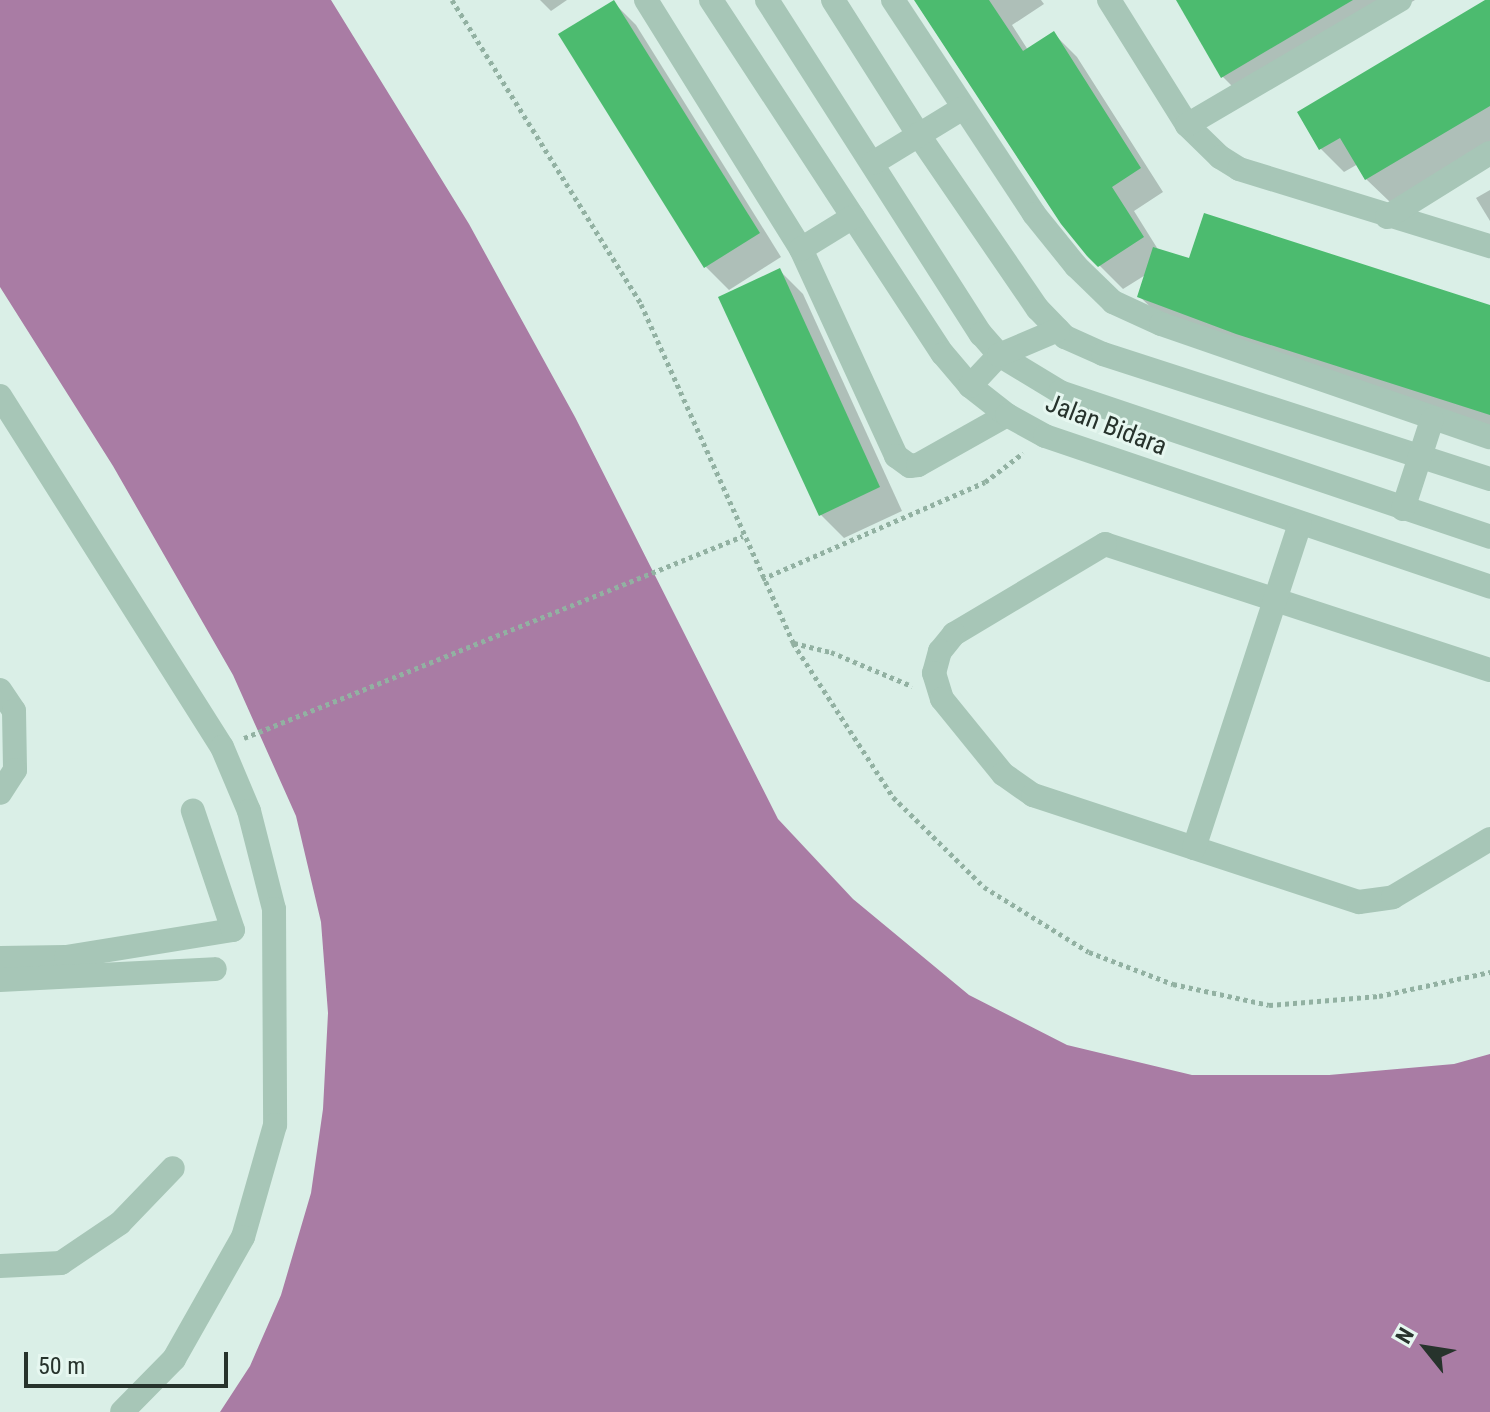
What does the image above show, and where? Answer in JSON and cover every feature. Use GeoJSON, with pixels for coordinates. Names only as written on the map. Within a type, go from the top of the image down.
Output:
{"type":"FeatureCollection","features":[{"type":"Feature","properties":{"kind":"street"},"geometry":{"type":"LineString","coordinates":[[646,0],[801,249],[896,456],[904,463],[918,465],[1007,415]]}},
{"type":"Feature","properties":{"kind":"street","name":"Jalan Bidara"},"geometry":{"type":"LineString","coordinates":[[711,0],[943,354],[970,386],[1007,415],[1045,436],[1490,587]]}},
{"type":"Feature","properties":{"kind":"street","name":"Jalan Bidara"},"geometry":{"type":"LineString","coordinates":[[767,0],[809,71],[873,163],[981,334],[999,355],[1060,392],[1490,537]]}},
{"type":"Feature","properties":{"kind":"street"},"geometry":{"type":"LineString","coordinates":[[833,0],[918,134],[1038,309],[1065,337],[1103,354],[1490,479]]}},
{"type":"Feature","properties":{"kind":"street"},"geometry":{"type":"LineString","coordinates":[[893,0],[1034,214],[1076,266],[1113,302],[1161,324],[1432,420],[1490,437]]}},
{"type":"Feature","properties":{"kind":"street"},"geometry":{"type":"LineString","coordinates":[[1109,0],[1187,125],[1220,157],[1239,169],[1387,217],[1490,246]]}},
{"type":"Feature","properties":{"kind":"street"},"geometry":{"type":"LineString","coordinates":[[1187,125],[1400,0]]}},
{"type":"Feature","properties":{"kind":"street"},"geometry":{"type":"LineString","coordinates":[[772,93],[809,71]]}},
{"type":"Feature","properties":{"kind":"street"},"geometry":{"type":"LineString","coordinates":[[873,163],[963,108]]}},
{"type":"Feature","properties":{"kind":"street"},"geometry":{"type":"LineString","coordinates":[[1387,217],[1490,153]]}},
{"type":"Feature","properties":{"kind":"street"},"geometry":{"type":"LineString","coordinates":[[801,249],[853,217]]}},
{"type":"Feature","properties":{"kind":"street"},"geometry":{"type":"LineString","coordinates":[[970,386],[999,355],[1058,330]]}},
{"type":"Feature","properties":{"kind":"street"},"geometry":{"type":"LineString","coordinates":[[0,396],[222,747],[249,811],[274,909],[275,1125],[243,1237],[174,1359],[122,1412]]}},
{"type":"Feature","properties":{"kind":"street"},"geometry":{"type":"LineString","coordinates":[[1403,509],[1432,420]]}},
{"type":"Feature","properties":{"kind":"street"},"geometry":{"type":"LineString","coordinates":[[1194,848],[1300,524]]}},
{"type":"Feature","properties":{"kind":"street"},"geometry":{"type":"LineString","coordinates":[[1490,670],[1105,544],[954,634],[940,651],[934,673],[942,699],[1003,774],[1033,795],[1359,902],[1393,897],[1490,839]]}},
{"type":"Feature","properties":{"kind":"street"},"geometry":{"type":"LineString","coordinates":[[0,690],[14,711],[15,770],[0,793]]}},
{"type":"Feature","properties":{"kind":"street"},"geometry":{"type":"LineString","coordinates":[[0,958],[66,957],[233,930],[193,811]]}},
{"type":"Feature","properties":{"kind":"street"},"geometry":{"type":"LineString","coordinates":[[0,980],[215,969]]}},
{"type":"Feature","properties":{"kind":"street"},"geometry":{"type":"LineString","coordinates":[[0,1266],[61,1263],[120,1223],[173,1168]]}},
{"type":"Feature","properties":{"kind":"path"},"geometry":{"type":"LineString","coordinates":[[452,0],[641,304],[793,643],[893,797],[984,887],[1089,952],[1173,984],[1269,1005],[1379,996],[1490,972]]}},
{"type":"Feature","properties":{"kind":"path"},"geometry":{"type":"LineString","coordinates":[[762,579],[985,482],[1045,436]]}},
{"type":"Feature","properties":{"kind":"path"},"geometry":{"type":"LineString","coordinates":[[250,736],[743,536]]}},
{"type":"Feature","properties":{"kind":"path"},"geometry":{"type":"LineString","coordinates":[[793,643],[831,652],[942,699]]}},
{"type":"Feature","properties":{"kind":"shaded area"},"geometry":{"type":"Polygon","coordinates":[[[0,0],[331,0],[469,224],[575,417],[778,819],[853,899],[969,995],[1067,1045],[1192,1075],[1329,1075],[1454,1064],[1490,1054],[1490,1412],[220,1412],[250,1366],[281,1295],[311,1193],[323,1109],[328,1013],[321,922],[296,816],[233,675],[113,466],[0,287],[0,0]]]}},
{"type":"Feature","properties":{"kind":"building"},"geometry":{"type":"Polygon","coordinates":[[[614,0],[760,233],[704,268],[558,34],[614,0]]]}},
{"type":"Feature","properties":{"kind":"building"},"geometry":{"type":"Polygon","coordinates":[[[914,0],[989,0],[1023,51],[1054,31],[1141,168],[1112,187],[1144,237],[1098,267],[1087,256],[1061,224],[914,0]]]}},
{"type":"Feature","properties":{"kind":"building"},"geometry":{"type":"Polygon","coordinates":[[[1176,0],[1353,0],[1221,78],[1176,0]]]}},
{"type":"Feature","properties":{"kind":"building"},"geometry":{"type":"Polygon","coordinates":[[[1485,0],[1490,0],[1490,106],[1365,180],[1340,138],[1319,150],[1297,112],[1485,0]]]}},
{"type":"Feature","properties":{"kind":"building"},"geometry":{"type":"Polygon","coordinates":[[[1204,213],[1490,305],[1490,415],[1236,334],[1137,297],[1153,247],[1189,258],[1204,213]]]}},
{"type":"Feature","properties":{"kind":"building"},"geometry":{"type":"Polygon","coordinates":[[[780,268],[880,487],[819,516],[718,297],[780,268]]]}}]}
